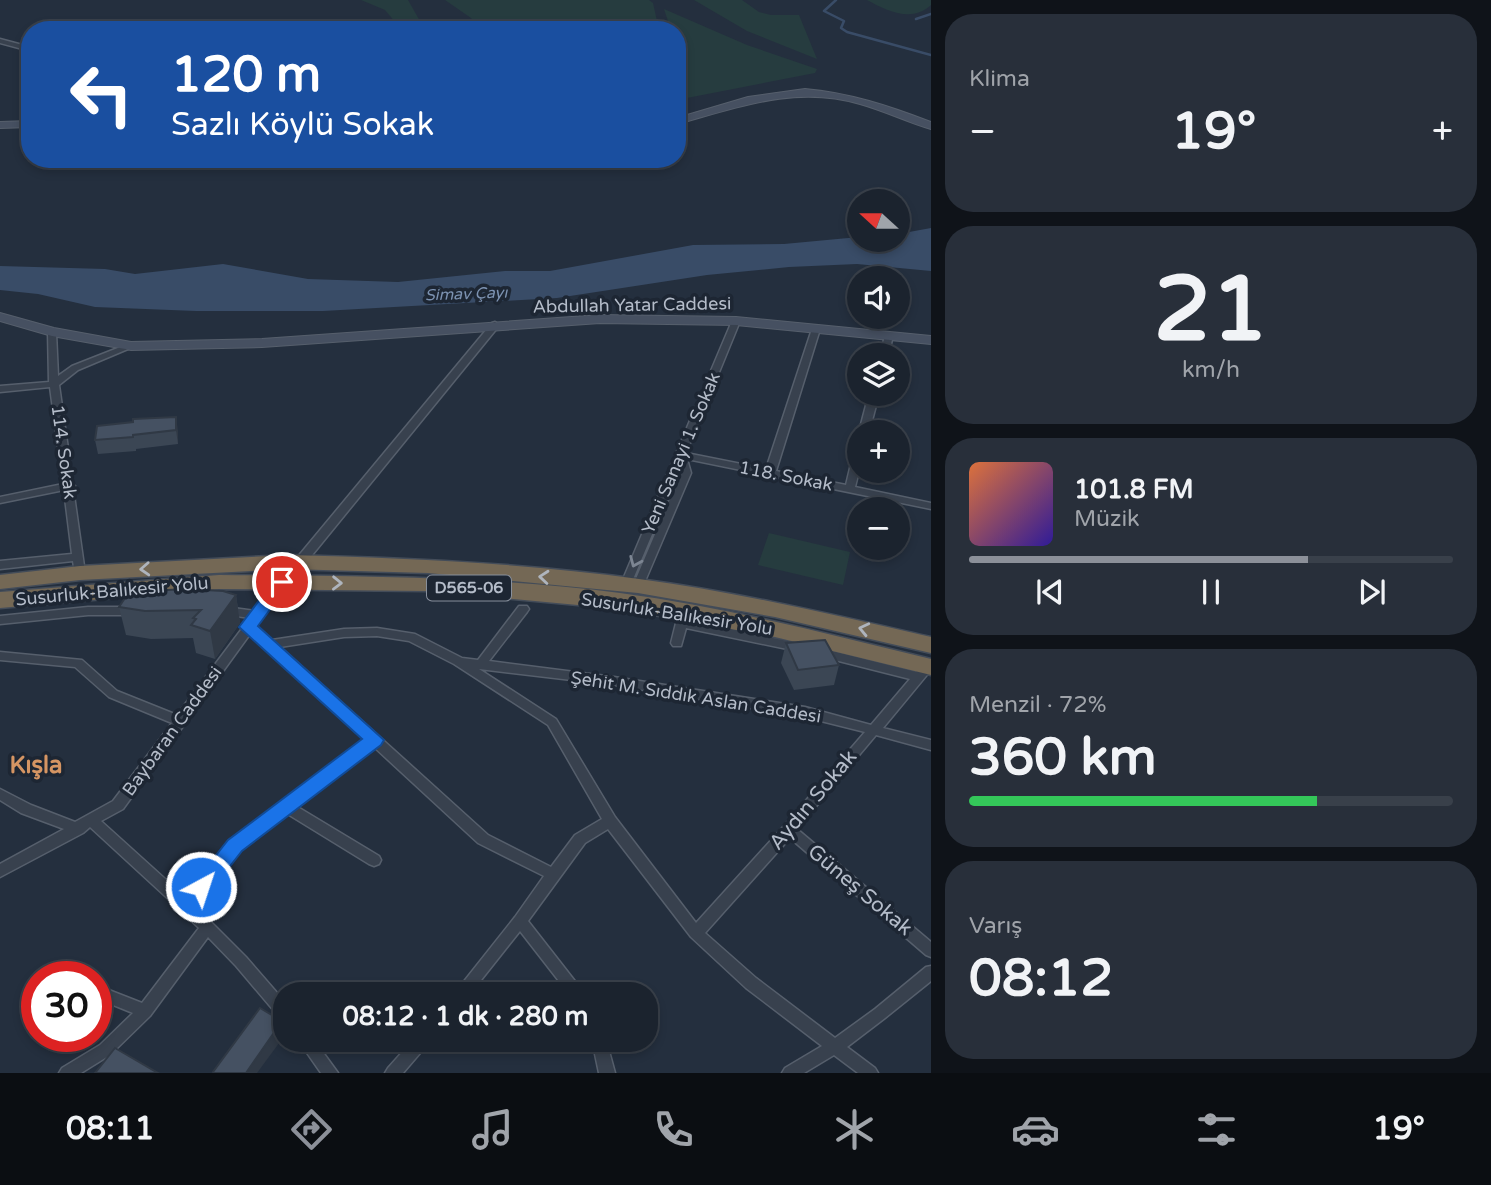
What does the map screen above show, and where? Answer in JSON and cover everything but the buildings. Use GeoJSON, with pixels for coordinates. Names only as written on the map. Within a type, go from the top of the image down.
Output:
{"type":"FeatureCollection","features":[{"type":"Feature","properties":{"kind":"highway","name":"Susurluk-Balıkesir Yolu"},"geometry":{"type":"LineString","coordinates":[[0,582],[78,565],[300,562],[428,566],[632,585],[775,609],[927,664]]}},
{"type":"Feature","properties":{"kind":"highway","name":"Susurluk-Balıkesir Yolu"},"geometry":{"type":"LineString","coordinates":[[0,600],[219,582],[426,584],[621,601],[775,629],[927,664]]}},
{"type":"Feature","properties":{"kind":"street"},"geometry":{"type":"LineString","coordinates":[[0,41],[21,47]]}},
{"type":"Feature","properties":{"kind":"street"},"geometry":{"type":"LineString","coordinates":[[686,118],[746,99],[787,91],[825,92],[866,101],[931,126]]}},
{"type":"Feature","properties":{"kind":"street"},"geometry":{"type":"LineString","coordinates":[[0,125],[21,124]]}},
{"type":"Feature","properties":{"kind":"street","name":"Abdullah Yatar Caddesi"},"geometry":{"type":"LineString","coordinates":[[0,317],[52,332],[131,346],[262,343],[600,319],[736,321],[931,340]]}},
{"type":"Feature","properties":{"kind":"street","name":"Yeni Sanayi 1. Sokak"},"geometry":{"type":"LineString","coordinates":[[632,585],[686,473],[681,455],[736,321]]}},
{"type":"Feature","properties":{"kind":"street"},"geometry":{"type":"LineString","coordinates":[[300,562],[495,325]]}},
{"type":"Feature","properties":{"kind":"street"},"geometry":{"type":"LineString","coordinates":[[770,472],[816,329]]}},
{"type":"Feature","properties":{"kind":"street","name":"114. Sokak"},"geometry":{"type":"LineString","coordinates":[[52,332],[54,384],[70,486],[78,565]]}},
{"type":"Feature","properties":{"kind":"street"},"geometry":{"type":"LineString","coordinates":[[887,343],[889,336]]}},
{"type":"Feature","properties":{"kind":"street"},"geometry":{"type":"LineString","coordinates":[[0,389],[54,384],[75,368],[131,346]]}},
{"type":"Feature","properties":{"kind":"street","name":"118. Sokak"},"geometry":{"type":"LineString","coordinates":[[681,455],[931,506]]}},
{"type":"Feature","properties":{"kind":"street"},"geometry":{"type":"LineString","coordinates":[[850,489],[851,483]]}},
{"type":"Feature","properties":{"kind":"street"},"geometry":{"type":"LineString","coordinates":[[0,500],[70,486]]}},
{"type":"Feature","properties":{"kind":"street"},"geometry":{"type":"LineString","coordinates":[[0,565],[78,565]]}},
{"type":"Feature","properties":{"kind":"street","name":"Baybaran Caddesi"},"geometry":{"type":"LineString","coordinates":[[0,871],[118,805],[282,582]]}},
{"type":"Feature","properties":{"kind":"street"},"geometry":{"type":"LineString","coordinates":[[480,665],[523,609]]}},
{"type":"Feature","properties":{"kind":"street"},"geometry":{"type":"LineString","coordinates":[[211,610],[257,615]]}},
{"type":"Feature","properties":{"kind":"street"},"geometry":{"type":"LineString","coordinates":[[0,620],[88,611],[143,611]]}},
{"type":"Feature","properties":{"kind":"street"},"geometry":{"type":"LineString","coordinates":[[677,643],[682,623],[881,666],[927,664]]}},
{"type":"Feature","properties":{"kind":"street"},"geometry":{"type":"LineString","coordinates":[[248,627],[270,644],[483,839],[553,874]]}},
{"type":"Feature","properties":{"kind":"street"},"geometry":{"type":"LineString","coordinates":[[270,644],[344,633],[377,632],[411,637],[458,661],[552,722],[610,821],[696,933],[751,983],[838,1046],[870,1073]]}},
{"type":"Feature","properties":{"kind":"street"},"geometry":{"type":"LineString","coordinates":[[0,656],[78,663],[113,694],[180,721]]}},
{"type":"Feature","properties":{"kind":"street","name":"Şehit M. Sıddık Aslan Caddesi"},"geometry":{"type":"LineString","coordinates":[[458,661],[614,681],[764,706],[873,729],[931,745]]}},
{"type":"Feature","properties":{"kind":"street","name":"Aydın Sokak"},"geometry":{"type":"LineString","coordinates":[[696,933],[789,830],[927,664]]}},
{"type":"Feature","properties":{"kind":"street"},"geometry":{"type":"LineString","coordinates":[[496,685],[507,668]]}},
{"type":"Feature","properties":{"kind":"street"},"geometry":{"type":"LineString","coordinates":[[184,907],[235,845],[374,740]]}},
{"type":"Feature","properties":{"kind":"street"},"geometry":{"type":"LineString","coordinates":[[0,794],[26,809],[78,829]]}},
{"type":"Feature","properties":{"kind":"street"},"geometry":{"type":"LineString","coordinates":[[285,806],[374,860]]}},
{"type":"Feature","properties":{"kind":"street"},"geometry":{"type":"LineString","coordinates":[[92,821],[207,928],[273,996]]}},
{"type":"Feature","properties":{"kind":"street"},"geometry":{"type":"LineString","coordinates":[[471,982],[520,921],[580,839],[610,821]]}},
{"type":"Feature","properties":{"kind":"street","name":"Güneş Sokak"},"geometry":{"type":"LineString","coordinates":[[789,830],[931,951]]}},
{"type":"Feature","properties":{"kind":"street"},"geometry":{"type":"LineString","coordinates":[[520,921],[569,982]]}},
{"type":"Feature","properties":{"kind":"street"},"geometry":{"type":"LineString","coordinates":[[67,1073],[79,1069],[105,1050],[145,1011],[207,928]]}},
{"type":"Feature","properties":{"kind":"street"},"geometry":{"type":"LineString","coordinates":[[790,1073],[838,1046],[874,1021],[931,972]]}},
{"type":"Feature","properties":{"kind":"street"},"geometry":{"type":"LineString","coordinates":[[112,998],[145,1011]]}},
{"type":"Feature","properties":{"kind":"street"},"geometry":{"type":"LineString","coordinates":[[314,1052],[330,1073]]}},
{"type":"Feature","properties":{"kind":"street"},"geometry":{"type":"LineString","coordinates":[[393,1073],[411,1052]]}},
{"type":"Feature","properties":{"kind":"street"},"geometry":{"type":"LineString","coordinates":[[601,1052],[607,1073]]}},
{"type":"Feature","properties":{"kind":"green space"},"geometry":{"type":"Polygon","coordinates":[[[361,0],[408,0],[420,21],[394,21],[385,10],[361,0]]]}},
{"type":"Feature","properties":{"kind":"green space"},"geometry":{"type":"Polygon","coordinates":[[[445,0],[649,0],[653,3],[657,21],[473,21],[445,0]]]}},
{"type":"Feature","properties":{"kind":"green space"},"geometry":{"type":"Polygon","coordinates":[[[694,0],[742,0],[759,12],[799,15],[817,59],[747,31],[694,0]]]}},
{"type":"Feature","properties":{"kind":"green space"},"geometry":{"type":"Polygon","coordinates":[[[867,0],[931,0],[931,5],[924,10],[908,14],[891,11],[867,0]]]}},
{"type":"Feature","properties":{"kind":"green space"},"geometry":{"type":"Polygon","coordinates":[[[664,9],[747,45],[817,69],[815,73],[687,98],[686,21],[668,21],[664,9]]]}},
{"type":"Feature","properties":{"kind":"green space"},"geometry":{"type":"Polygon","coordinates":[[[769,533],[847,551],[848,560],[843,585],[758,565],[769,533]]]}},
{"type":"Feature","properties":{"kind":"water","name":"Simav Çayı"},"geometry":{"type":"Polygon","coordinates":[[[931,228],[931,271],[910,269],[910,266],[857,264],[789,267],[707,275],[557,298],[323,311],[196,311],[95,307],[38,294],[0,290],[0,266],[105,269],[135,274],[223,264],[308,279],[398,282],[505,271],[550,271],[693,245],[784,244],[847,238],[847,252],[910,252],[910,232],[931,228]]]}},
{"type":"Feature","properties":{"kind":"waterway"},"geometry":{"type":"LineString","coordinates":[[836,0],[824,11],[844,21],[841,28],[847,32],[931,55]]}},
{"type":"Feature","properties":{"kind":"waterway"},"geometry":{"type":"LineString","coordinates":[[916,19],[931,14]]}},
{"type":"Feature","properties":{"kind":"district","name":"Kışla"},"geometry":{"type":"Point","coordinates":[36,765]}},
{"type":"Feature","properties":{"kind":"route"},"geometry":{"type":"LineString","coordinates":[[201,887],[235,845],[374,740],[248,627],[282,582]]}}]}
